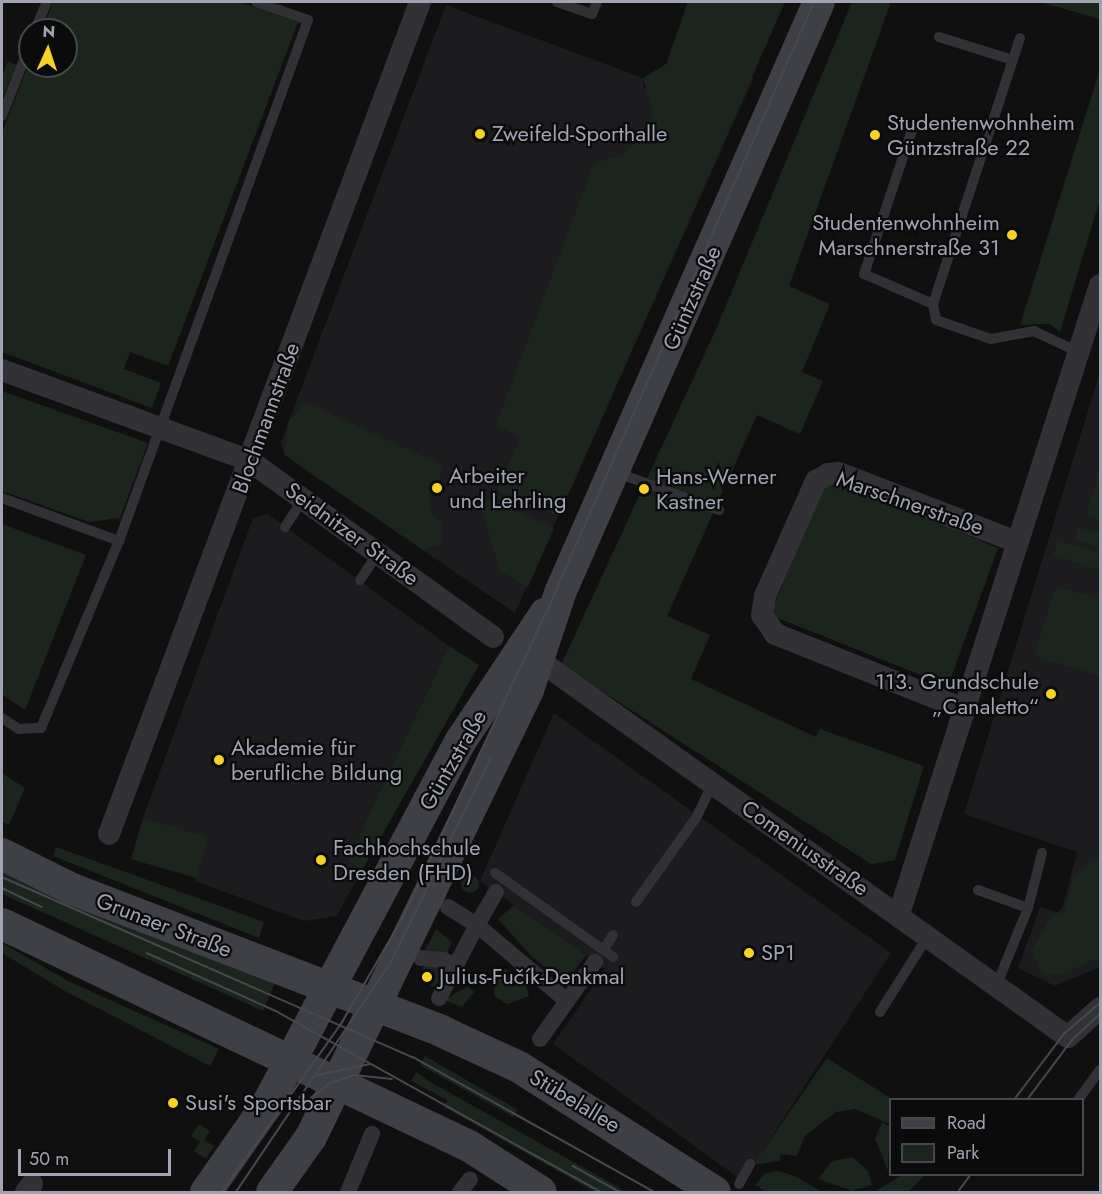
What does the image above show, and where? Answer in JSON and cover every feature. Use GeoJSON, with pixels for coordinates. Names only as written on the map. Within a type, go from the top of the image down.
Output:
{"type":"FeatureCollection","features":[{"type":"Feature","properties":{"kind":"main road","name":"Güntzstraße"},"geometry":{"type":"LineString","coordinates":[[272,1192],[311,1137],[339,1083],[540,662],[560,593],[819,2]]}},
{"type":"Feature","properties":{"kind":"main road","name":"Güntzstraße"},"geometry":{"type":"LineString","coordinates":[[206,1192],[292,1061],[460,742],[560,593]]}},
{"type":"Feature","properties":{"kind":"main road","name":"Grunaer Straße"},"geometry":{"type":"LineString","coordinates":[[2,854],[72,890],[375,1005]]}},
{"type":"Feature","properties":{"kind":"main road"},"geometry":{"type":"LineString","coordinates":[[2,924],[469,1146],[541,1192]]}},
{"type":"Feature","properties":{"kind":"main road","name":"Stübelallee"},"geometry":{"type":"LineString","coordinates":[[375,1005],[433,1012],[519,1067],[727,1188]]}},
{"type":"Feature","properties":{"kind":"street","name":"Blochmannstraße"},"geometry":{"type":"LineString","coordinates":[[109,834],[420,2]]}},
{"type":"Feature","properties":{"kind":"street"},"geometry":{"type":"LineString","coordinates":[[899,914],[1101,285]]}},
{"type":"Feature","properties":{"kind":"street","name":"Seidnitzer Straße"},"geometry":{"type":"LineString","coordinates":[[2,370],[250,461],[493,637]]}},
{"type":"Feature","properties":{"kind":"street","name":"Marschnerstraße"},"geometry":{"type":"LineString","coordinates":[[966,710],[775,634],[762,615],[765,596],[816,481],[828,474],[839,473],[1017,542]]}},
{"type":"Feature","properties":{"kind":"street","name":"Comeniusstraße"},"geometry":{"type":"LineString","coordinates":[[540,662],[899,914],[1068,1037],[1101,1008]]}},
{"type":"Feature","properties":{"kind":"street"},"geometry":{"type":"LineString","coordinates":[[433,1012],[496,892]]}},
{"type":"Feature","properties":{"kind":"street"},"geometry":{"type":"LineString","coordinates":[[448,908],[477,925],[567,1001]]}},
{"type":"Feature","properties":{"kind":"street"},"geometry":{"type":"LineString","coordinates":[[540,1039],[599,956]]}},
{"type":"Feature","properties":{"kind":"street"},"geometry":{"type":"LineString","coordinates":[[421,958],[444,960],[455,968]]}},
{"type":"Feature","properties":{"kind":"street"},"geometry":{"type":"LineString","coordinates":[[348,1192],[372,1134]]}},
{"type":"Feature","properties":{"kind":"lane"},"geometry":{"type":"LineString","coordinates":[[40,18],[47,2]]}},
{"type":"Feature","properties":{"kind":"lane"},"geometry":{"type":"LineString","coordinates":[[2,718],[19,729],[41,728],[119,541],[308,20],[256,2]]}},
{"type":"Feature","properties":{"kind":"lane"},"geometry":{"type":"LineString","coordinates":[[557,2],[592,14],[597,2]]}},
{"type":"Feature","properties":{"kind":"lane"},"geometry":{"type":"LineString","coordinates":[[939,37],[1013,60]]}},
{"type":"Feature","properties":{"kind":"lane"},"geometry":{"type":"LineString","coordinates":[[1020,38],[933,304],[936,320],[991,339],[1034,331],[1078,352]]}},
{"type":"Feature","properties":{"kind":"lane"},"geometry":{"type":"LineString","coordinates":[[2,116],[18,75]]}},
{"type":"Feature","properties":{"kind":"lane"},"geometry":{"type":"LineString","coordinates":[[912,130],[864,274],[933,304]]}},
{"type":"Feature","properties":{"kind":"lane"},"geometry":{"type":"LineString","coordinates":[[614,472],[719,510]]}},
{"type":"Feature","properties":{"kind":"lane"},"geometry":{"type":"LineString","coordinates":[[2,498],[119,541]]}},
{"type":"Feature","properties":{"kind":"lane"},"geometry":{"type":"LineString","coordinates":[[285,527],[303,499]]}},
{"type":"Feature","properties":{"kind":"lane"},"geometry":{"type":"LineString","coordinates":[[360,580],[378,554]]}},
{"type":"Feature","properties":{"kind":"lane"},"geometry":{"type":"LineString","coordinates":[[636,902],[696,818],[713,783]]}},
{"type":"Feature","properties":{"kind":"lane"},"geometry":{"type":"LineString","coordinates":[[997,984],[1028,908],[1042,853]]}},
{"type":"Feature","properties":{"kind":"lane"},"geometry":{"type":"LineString","coordinates":[[495,873],[599,956],[614,957]]}},
{"type":"Feature","properties":{"kind":"lane"},"geometry":{"type":"LineString","coordinates":[[978,890],[1028,908]]}},
{"type":"Feature","properties":{"kind":"lane"},"geometry":{"type":"LineString","coordinates":[[599,956],[613,935]]}},
{"type":"Feature","properties":{"kind":"lane"},"geometry":{"type":"LineString","coordinates":[[880,1012],[928,935]]}},
{"type":"Feature","properties":{"kind":"lane"},"geometry":{"type":"LineString","coordinates":[[1080,1098],[1101,1070]]}},
{"type":"Feature","properties":{"kind":"lane"},"geometry":{"type":"LineString","coordinates":[[727,1188],[750,1164]]}},
{"type":"Feature","properties":{"kind":"shaded area"},"geometry":{"type":"Polygon","coordinates":[[[446,5],[643,78],[644,88],[754,77],[515,613],[301,467],[284,454],[281,442],[446,5]]]}},
{"type":"Feature","properties":{"kind":"shaded area","name":"113. Grundschule „Canaletto“"},"geometry":{"type":"Polygon","coordinates":[[[1100,372],[1100,967],[1055,986],[1018,968],[1040,907],[1058,912],[1063,906],[1077,852],[964,814],[1100,372]]]}},
{"type":"Feature","properties":{"kind":"shaded area"},"geometry":{"type":"Polygon","coordinates":[[[268,514],[449,646],[347,861],[362,870],[337,916],[304,921],[195,881],[208,837],[143,818],[253,518],[268,514]]]}},
{"type":"Feature","properties":{"kind":"shaded area","name":"SP1"},"geometry":{"type":"Polygon","coordinates":[[[554,713],[891,953],[743,1181],[553,1044],[605,969],[480,881],[554,713]]]}},
{"type":"Feature","properties":{"kind":"green space"},"geometry":{"type":"Polygon","coordinates":[[[53,2],[240,2],[298,22],[168,366],[130,352],[124,369],[161,383],[152,408],[2,352],[2,133],[23,78],[78,78],[78,18],[47,18],[53,2]]]}},
{"type":"Feature","properties":{"kind":"green space"},"geometry":{"type":"Polygon","coordinates":[[[688,2],[785,2],[559,516],[497,490],[521,437],[496,425],[594,163],[622,155],[643,136],[653,112],[643,78],[666,64],[688,2]]]}},
{"type":"Feature","properties":{"kind":"green space"},"geometry":{"type":"Polygon","coordinates":[[[852,2],[891,2],[789,286],[830,304],[802,372],[823,381],[800,434],[757,415],[667,616],[710,635],[691,679],[816,737],[820,729],[924,766],[895,860],[871,864],[561,665],[717,327],[852,2]]]}},
{"type":"Feature","properties":{"kind":"green space"},"geometry":{"type":"Polygon","coordinates":[[[1040,2],[1100,2],[1100,19],[1040,2]]]}},
{"type":"Feature","properties":{"kind":"green space"},"geometry":{"type":"Polygon","coordinates":[[[8,61],[17,65],[2,99],[2,77],[8,61]]]}},
{"type":"Feature","properties":{"kind":"green space"},"geometry":{"type":"Polygon","coordinates":[[[1100,69],[1100,199],[1060,332],[1050,324],[1020,325],[1100,69]]]}},
{"type":"Feature","properties":{"kind":"green space"},"geometry":{"type":"Polygon","coordinates":[[[2,391],[148,443],[120,518],[89,522],[2,491],[2,391]]]}},
{"type":"Feature","properties":{"kind":"green space"},"geometry":{"type":"Polygon","coordinates":[[[305,402],[442,465],[438,491],[430,491],[429,502],[432,515],[442,523],[442,544],[423,550],[284,454],[288,423],[305,402]]]}},
{"type":"Feature","properties":{"kind":"green space"},"geometry":{"type":"Polygon","coordinates":[[[1100,470],[1100,519],[1086,515],[1100,470]]]}},
{"type":"Feature","properties":{"kind":"green space"},"geometry":{"type":"Polygon","coordinates":[[[836,479],[998,548],[948,686],[770,615],[823,485],[836,479]]]}},
{"type":"Feature","properties":{"kind":"green space"},"geometry":{"type":"Polygon","coordinates":[[[489,499],[554,528],[528,587],[500,571],[481,508],[489,499]]]}},
{"type":"Feature","properties":{"kind":"green space"},"geometry":{"type":"Polygon","coordinates":[[[2,524],[86,555],[25,710],[2,694],[2,524]]]}},
{"type":"Feature","properties":{"kind":"green space"},"geometry":{"type":"Polygon","coordinates":[[[1078,527],[1100,534],[1100,547],[1075,539],[1078,527]]]}},
{"type":"Feature","properties":{"kind":"green space"},"geometry":{"type":"Polygon","coordinates":[[[1058,540],[1100,554],[1095,569],[1053,555],[1058,540]]]}},
{"type":"Feature","properties":{"kind":"green space"},"geometry":{"type":"Polygon","coordinates":[[[1056,586],[1100,599],[1100,676],[1034,656],[1056,586]]]}},
{"type":"Feature","properties":{"kind":"green space"},"geometry":{"type":"Polygon","coordinates":[[[449,646],[479,665],[362,870],[347,861],[449,646]]]}},
{"type":"Feature","properties":{"kind":"green space"},"geometry":{"type":"Polygon","coordinates":[[[2,773],[25,788],[9,825],[2,821],[2,773]]]}},
{"type":"Feature","properties":{"kind":"green space"},"geometry":{"type":"Polygon","coordinates":[[[143,818],[208,837],[197,878],[131,859],[143,818]]]}},
{"type":"Feature","properties":{"kind":"green space"},"geometry":{"type":"Polygon","coordinates":[[[56,847],[264,922],[259,938],[53,856],[56,847]]]}},
{"type":"Feature","properties":{"kind":"green space"},"geometry":{"type":"Polygon","coordinates":[[[1092,860],[1100,862],[1100,957],[1060,975],[1042,974],[1032,950],[1051,917],[1066,910],[1073,877],[1092,860]]]}},
{"type":"Feature","properties":{"kind":"green space"},"geometry":{"type":"Polygon","coordinates":[[[2,865],[277,978],[263,1011],[2,894],[2,865]]]}},
{"type":"Feature","properties":{"kind":"green space"},"geometry":{"type":"Polygon","coordinates":[[[466,875],[474,875],[479,880],[477,891],[466,893],[461,888],[461,880],[466,875]]]}},
{"type":"Feature","properties":{"kind":"green space"},"geometry":{"type":"Polygon","coordinates":[[[514,905],[586,955],[566,983],[531,956],[498,919],[514,905]]]}},
{"type":"Feature","properties":{"kind":"green space"},"geometry":{"type":"Polygon","coordinates":[[[436,929],[452,942],[447,953],[425,950],[436,929]]]}},
{"type":"Feature","properties":{"kind":"green space"},"geometry":{"type":"Polygon","coordinates":[[[2,943],[70,982],[219,1049],[210,1066],[65,991],[2,953],[2,943]]]}},
{"type":"Feature","properties":{"kind":"green space"},"geometry":{"type":"Polygon","coordinates":[[[431,963],[440,967],[441,983],[432,987],[422,968],[431,963]]]}},
{"type":"Feature","properties":{"kind":"green space"},"geometry":{"type":"Polygon","coordinates":[[[505,969],[525,982],[529,996],[507,1004],[494,996],[495,974],[505,969]]]}},
{"type":"Feature","properties":{"kind":"green space"},"geometry":{"type":"Polygon","coordinates":[[[468,986],[474,992],[462,1007],[444,1000],[468,986]]]}},
{"type":"Feature","properties":{"kind":"green space"},"geometry":{"type":"Polygon","coordinates":[[[425,1056],[518,1110],[513,1117],[420,1065],[425,1056]]]}},
{"type":"Feature","properties":{"kind":"green space"},"geometry":{"type":"Polygon","coordinates":[[[827,1058],[890,1098],[889,1124],[855,1109],[836,1112],[805,1136],[797,1156],[781,1154],[779,1161],[753,1165],[827,1058]]]}},
{"type":"Feature","properties":{"kind":"green space"},"geometry":{"type":"Polygon","coordinates":[[[416,1072],[627,1192],[595,1192],[444,1107],[447,1100],[411,1081],[416,1072]]]}},
{"type":"Feature","properties":{"kind":"green space"},"geometry":{"type":"Polygon","coordinates":[[[882,1122],[889,1126],[888,1171],[875,1139],[882,1122]]]}},
{"type":"Feature","properties":{"kind":"green space"},"geometry":{"type":"Polygon","coordinates":[[[199,1124],[210,1131],[204,1140],[214,1146],[206,1159],[194,1151],[200,1142],[191,1136],[199,1124]]]}},
{"type":"Feature","properties":{"kind":"green space"},"geometry":{"type":"Polygon","coordinates":[[[853,1157],[868,1171],[872,1185],[852,1191],[818,1179],[832,1161],[853,1157]]]}},
{"type":"Feature","properties":{"kind":"green space"},"geometry":{"type":"Polygon","coordinates":[[[779,1171],[797,1177],[822,1192],[766,1192],[755,1185],[765,1173],[779,1171]]]}},
{"type":"Feature","properties":{"kind":"green space"},"geometry":{"type":"Polygon","coordinates":[[[900,1176],[924,1176],[908,1192],[874,1192],[900,1176]]]}},
{"type":"Feature","properties":{"kind":"tram line"},"geometry":{"type":"LineString","coordinates":[[222,1192],[341,1024],[402,919],[548,609],[814,2]]}},
{"type":"Feature","properties":{"kind":"tram line"},"geometry":{"type":"LineString","coordinates":[[236,1192],[391,962],[490,759]]}},
{"type":"Feature","properties":{"kind":"tram line"},"geometry":{"type":"LineString","coordinates":[[2,877],[413,1057],[655,1192]]}},
{"type":"Feature","properties":{"kind":"tram line"},"geometry":{"type":"LineString","coordinates":[[2,888],[42,907]]}},
{"type":"Feature","properties":{"kind":"tram line"},"geometry":{"type":"LineString","coordinates":[[147,953],[276,1011],[601,1192]]}},
{"type":"Feature","properties":{"kind":"tram line"},"geometry":{"type":"LineString","coordinates":[[1016,1098],[1064,1034],[1100,1003]]}},
{"type":"Feature","properties":{"kind":"tram line"},"geometry":{"type":"LineString","coordinates":[[1028,1098],[1072,1040],[1100,1014]]}},
{"type":"Feature","properties":{"kind":"tram line"},"geometry":{"type":"LineString","coordinates":[[318,1075],[370,1064]]}},
{"type":"Feature","properties":{"kind":"tram line"},"geometry":{"type":"LineString","coordinates":[[307,1101],[330,1083],[354,1075],[392,1079]]}},
{"type":"Feature","properties":{"kind":"tram line"},"geometry":{"type":"LineString","coordinates":[[573,1166],[620,1192]]}},
{"type":"Feature","properties":{"kind":"tram line"},"geometry":{"type":"LineString","coordinates":[[958,1192],[970,1176]]}},
{"type":"Feature","properties":{"kind":"place","name":"Zweifeld-Sporthalle"},"geometry":{"type":"Point","coordinates":[480,134]}},
{"type":"Feature","properties":{"kind":"place","name":"Studentenwohnheim Güntzstraße 22"},"geometry":{"type":"Point","coordinates":[875,135]}},
{"type":"Feature","properties":{"kind":"place","name":"Studentenwohnheim Marschnerstraße 31"},"geometry":{"type":"Point","coordinates":[1012,235]}},
{"type":"Feature","properties":{"kind":"place","name":"Arbeiter und Lehrling"},"geometry":{"type":"Point","coordinates":[437,488]}},
{"type":"Feature","properties":{"kind":"place","name":"Hans-Werner Kastner"},"geometry":{"type":"Point","coordinates":[644,489]}},
{"type":"Feature","properties":{"kind":"place","name":"113. Grundschule „Canaletto“"},"geometry":{"type":"Point","coordinates":[1051,694]}},
{"type":"Feature","properties":{"kind":"place","name":"Akademie für berufliche Bildung"},"geometry":{"type":"Point","coordinates":[219,760]}},
{"type":"Feature","properties":{"kind":"place","name":"Fachhochschule Dresden (FHD)"},"geometry":{"type":"Point","coordinates":[321,860]}},
{"type":"Feature","properties":{"kind":"place","name":"SP1"},"geometry":{"type":"Point","coordinates":[749,953]}},
{"type":"Feature","properties":{"kind":"place","name":"Julius-Fučík-Denkmal"},"geometry":{"type":"Point","coordinates":[427,977]}},
{"type":"Feature","properties":{"kind":"place","name":"Susi's Sportsbar"},"geometry":{"type":"Point","coordinates":[173,1103]}}]}
